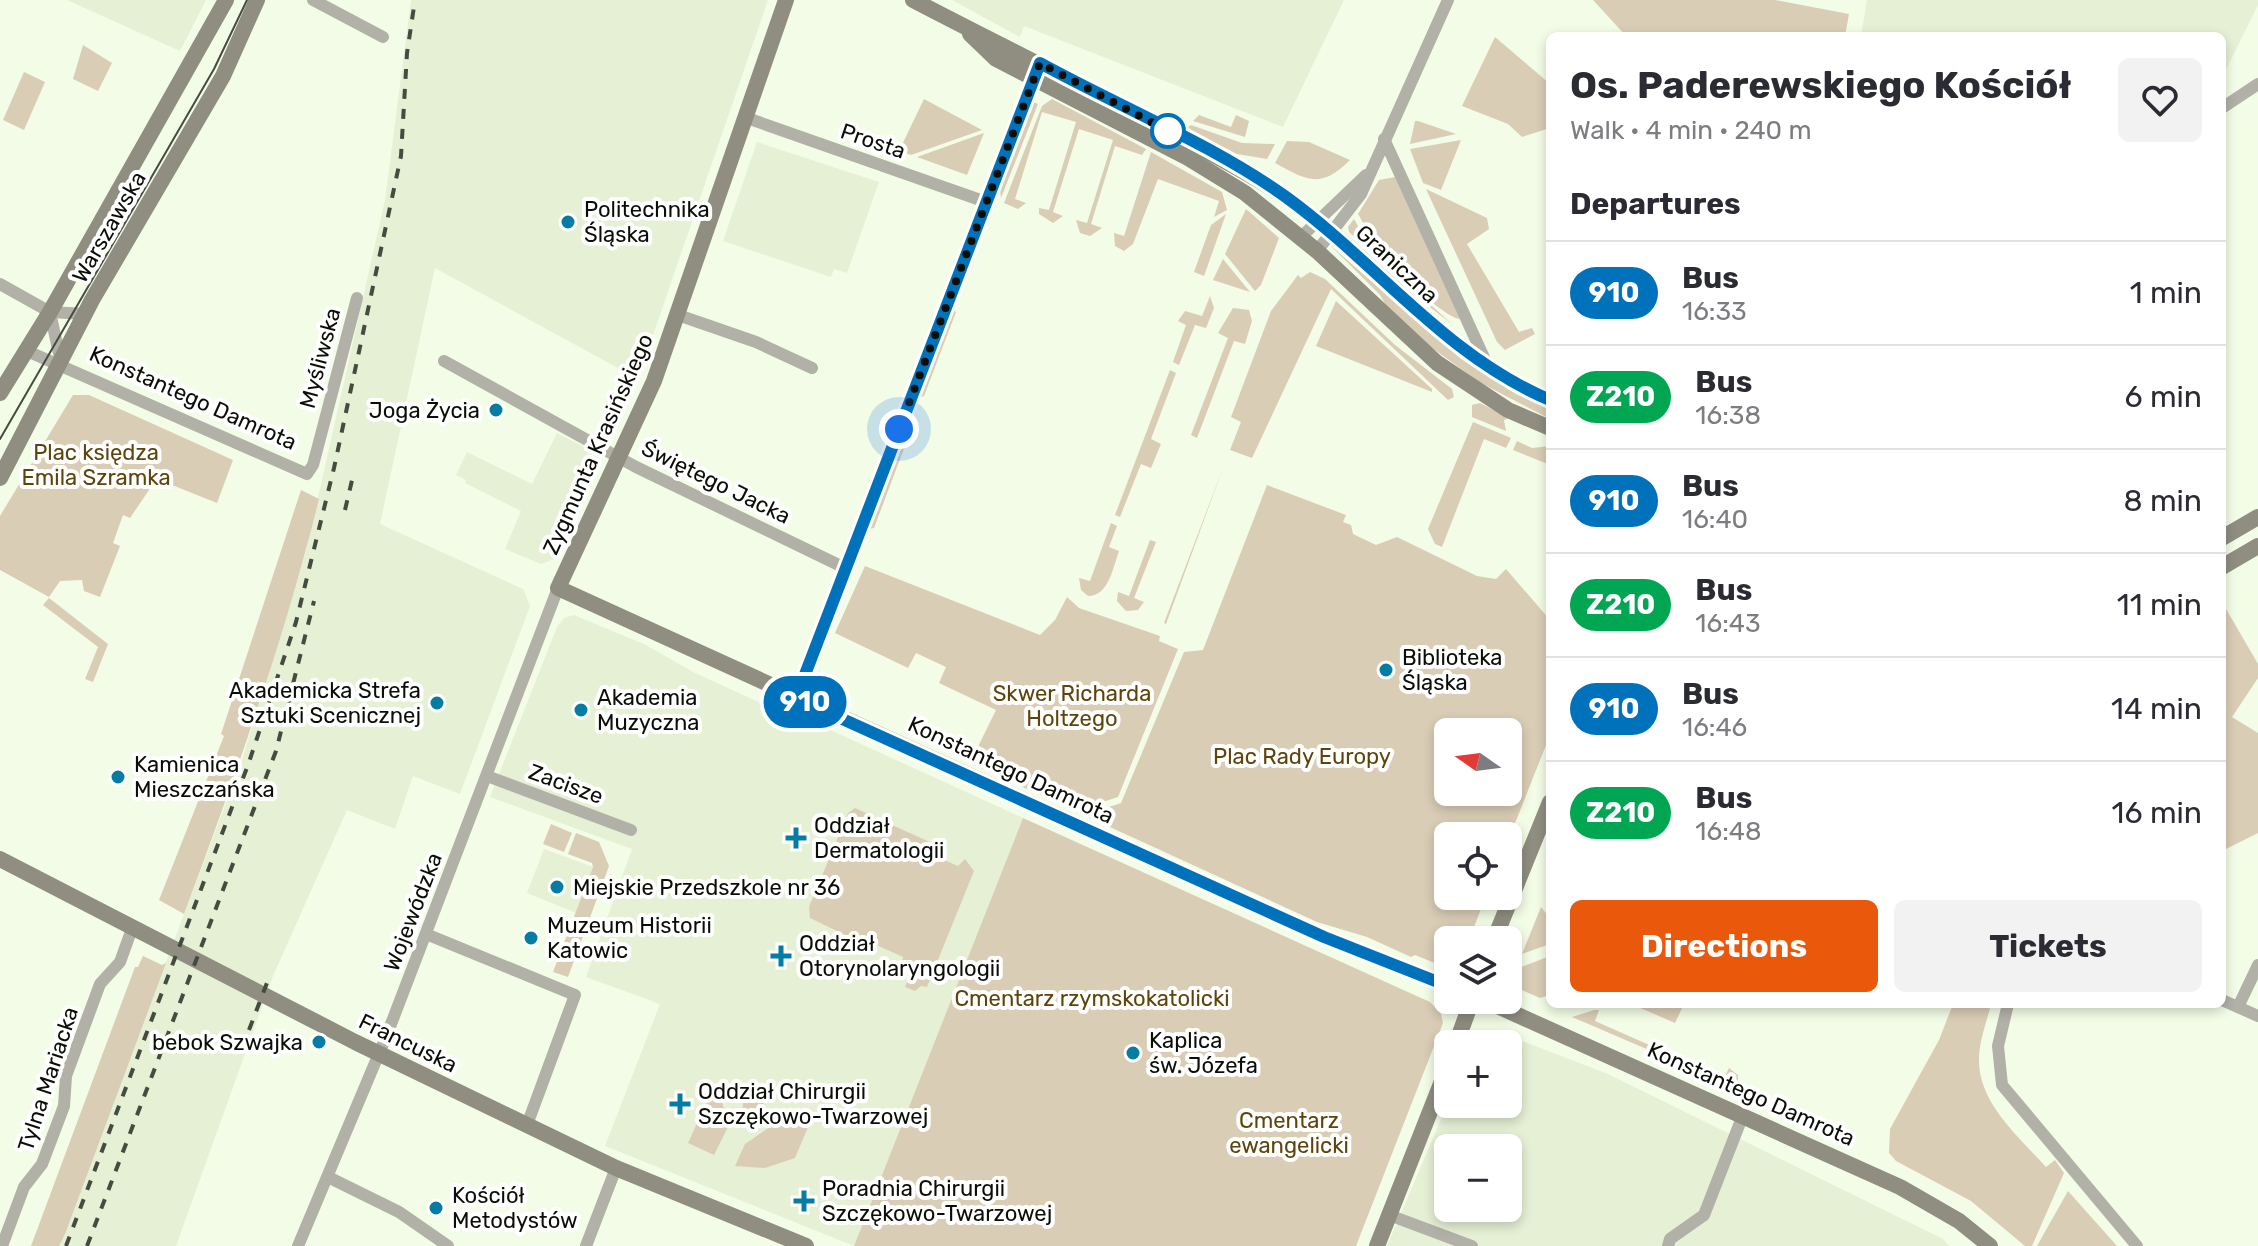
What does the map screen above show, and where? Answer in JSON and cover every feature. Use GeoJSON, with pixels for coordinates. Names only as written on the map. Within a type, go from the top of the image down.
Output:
{"type":"FeatureCollection","features":[{"type":"Feature","properties":{"kind":"street","name":"Warszawska"},"geometry":{"type":"LineString","coordinates":[[0,393],[50,312],[226,0]]}},
{"type":"Feature","properties":{"kind":"street","name":"Warszawska"},"geometry":{"type":"LineString","coordinates":[[0,478],[85,314],[223,76],[257,0]]}},
{"type":"Feature","properties":{"kind":"street"},"geometry":{"type":"LineString","coordinates":[[313,0],[383,37]]}},
{"type":"Feature","properties":{"kind":"street","name":"Zygmunta Krasińskiego"},"geometry":{"type":"LineString","coordinates":[[558,588],[620,458],[678,315],[786,0]]}},
{"type":"Feature","properties":{"kind":"street","name":"Graniczna"},"geometry":{"type":"LineString","coordinates":[[913,0],[1217,175],[1267,208],[1437,363],[1508,410],[1546,426]]}},
{"type":"Feature","properties":{"kind":"street"},"geometry":{"type":"LineString","coordinates":[[1317,251],[1357,200],[1448,0]]}},
{"type":"Feature","properties":{"kind":"street"},"geometry":{"type":"LineString","coordinates":[[796,698],[1037,71]]}},
{"type":"Feature","properties":{"kind":"street","name":"Graniczna"},"geometry":{"type":"LineString","coordinates":[[1037,71],[1255,177],[1331,233],[1413,310],[1489,368],[1546,398]]}},
{"type":"Feature","properties":{"kind":"street"},"geometry":{"type":"LineString","coordinates":[[2226,105],[2258,84]]}},
{"type":"Feature","properties":{"kind":"street","name":"Prosta"},"geometry":{"type":"LineString","coordinates":[[747,118],[986,202]]}},
{"type":"Feature","properties":{"kind":"street"},"geometry":{"type":"LineString","coordinates":[[1384,139],[1489,368]]}},
{"type":"Feature","properties":{"kind":"street"},"geometry":{"type":"LineString","coordinates":[[1301,237],[1368,172]]}},
{"type":"Feature","properties":{"kind":"street"},"geometry":{"type":"LineString","coordinates":[[0,284],[50,312],[85,314]]}},
{"type":"Feature","properties":{"kind":"street","name":"Myśliwska"},"geometry":{"type":"LineString","coordinates":[[307,474],[313,465],[357,298]]}},
{"type":"Feature","properties":{"kind":"street","name":"Konstantego Damrota"},"geometry":{"type":"LineString","coordinates":[[50,312],[61,363]]}},
{"type":"Feature","properties":{"kind":"street"},"geometry":{"type":"LineString","coordinates":[[678,315],[756,342],[812,368]]}},
{"type":"Feature","properties":{"kind":"street","name":"Konstantego Damrota"},"geometry":{"type":"LineString","coordinates":[[27,351],[61,363],[307,474]]}},
{"type":"Feature","properties":{"kind":"street","name":"Świętego Jacka"},"geometry":{"type":"LineString","coordinates":[[444,361],[620,458],[845,568]]}},
{"type":"Feature","properties":{"kind":"street"},"geometry":{"type":"LineString","coordinates":[[2226,536],[2258,517]]}},
{"type":"Feature","properties":{"kind":"street"},"geometry":{"type":"LineString","coordinates":[[2226,565],[2258,546]]}},
{"type":"Feature","properties":{"kind":"street","name":"Konstantego Damrota"},"geometry":{"type":"LineString","coordinates":[[558,588],[1324,937],[1434,978]]}},
{"type":"Feature","properties":{"kind":"street","name":"Wojewódzka"},"geometry":{"type":"LineString","coordinates":[[298,1246],[426,934],[558,588]]}},
{"type":"Feature","properties":{"kind":"street","name":"Zacisze"},"geometry":{"type":"LineString","coordinates":[[487,776],[631,830]]}},
{"type":"Feature","properties":{"kind":"street"},"geometry":{"type":"LineString","coordinates":[[1500,926],[1546,812]]}},
{"type":"Feature","properties":{"kind":"street","name":"Francuska"},"geometry":{"type":"LineString","coordinates":[[0,859],[378,1053],[616,1168],[806,1246]]}},
{"type":"Feature","properties":{"kind":"street","name":"Tylna Mariacka"},"geometry":{"type":"LineString","coordinates":[[2,1246],[23,1191],[41,1168],[64,1106],[66,1076],[100,984],[120,962],[133,926]]}},
{"type":"Feature","properties":{"kind":"street"},"geometry":{"type":"LineString","coordinates":[[426,934],[575,995],[527,1125]]}},
{"type":"Feature","properties":{"kind":"street"},"geometry":{"type":"LineString","coordinates":[[2238,1007],[2258,965]]}},
{"type":"Feature","properties":{"kind":"street"},"geometry":{"type":"LineString","coordinates":[[2226,1002],[2258,1016]]}},
{"type":"Feature","properties":{"kind":"street"},"geometry":{"type":"LineString","coordinates":[[2007,1008],[1998,1046],[2002,1085],[2137,1246]]}},
{"type":"Feature","properties":{"kind":"street","name":"Konstantego Damrota"},"geometry":{"type":"LineString","coordinates":[[1516,1014],[1913,1194],[1959,1221],[1990,1246]]}},
{"type":"Feature","properties":{"kind":"street"},"geometry":{"type":"LineString","coordinates":[[1377,1246],[1434,1101]]}},
{"type":"Feature","properties":{"kind":"street"},"geometry":{"type":"LineString","coordinates":[[1668,1246],[1670,1239],[1704,1215],[1743,1115]]}},
{"type":"Feature","properties":{"kind":"street"},"geometry":{"type":"LineString","coordinates":[[586,1246],[616,1168]]}},
{"type":"Feature","properties":{"kind":"street"},"geometry":{"type":"LineString","coordinates":[[328,1177],[399,1212],[448,1246]]}},
{"type":"Feature","properties":{"kind":"street"},"geometry":{"type":"LineString","coordinates":[[1389,1215],[1472,1246]]}},
{"type":"Feature","properties":{"kind":"shaded area"},"geometry":{"type":"Polygon","coordinates":[[[67,0],[206,0],[180,51],[67,0]]]}},
{"type":"Feature","properties":{"kind":"shaded area"},"geometry":{"type":"Polygon","coordinates":[[[411,0],[768,0],[638,379],[435,268],[380,524],[523,589],[530,606],[460,794],[413,776],[395,829],[347,810],[273,976],[176,1246],[59,1246],[241,763],[305,555],[385,200],[411,0]]]}},
{"type":"Feature","properties":{"kind":"shaded area"},"geometry":{"type":"Polygon","coordinates":[[[952,0],[1344,0],[1283,127],[1024,26],[1020,37],[952,0]]]}},
{"type":"Feature","properties":{"kind":"shaded area"},"geometry":{"type":"Polygon","coordinates":[[[1867,0],[2258,0],[2226,70],[2226,32],[1862,32],[1867,0]]]}},
{"type":"Feature","properties":{"kind":"shaded area"},"geometry":{"type":"Polygon","coordinates":[[[757,142],[879,182],[847,273],[834,269],[831,277],[723,241],[757,142]]]}},
{"type":"Feature","properties":{"kind":"shaded area"},"geometry":{"type":"Polygon","coordinates":[[[557,433],[598,454],[600,463],[554,559],[541,564],[505,549],[521,511],[465,483],[466,480],[456,475],[467,452],[532,484],[557,433]]]}},
{"type":"Feature","properties":{"kind":"shaded area"},"geometry":{"type":"Polygon","coordinates":[[[574,615],[646,645],[693,672],[774,709],[773,714],[797,726],[802,717],[1023,818],[854,1246],[605,1146],[660,1004],[586,977],[632,849],[490,797],[557,627],[564,618],[574,615]]]}},
{"type":"Feature","properties":{"kind":"shaded area","name":"Miejskie Przedszkole nr 36"},"geometry":{"type":"Polygon","coordinates":[[[544,849],[593,867],[576,913],[527,893],[544,849]]]}},
{"type":"Feature","properties":{"kind":"shaded area"},"geometry":{"type":"Polygon","coordinates":[[[1522,1041],[1608,1074],[1943,1239],[1949,1246],[1387,1246],[1434,1136],[1434,1222],[1522,1222],[1522,1134],[1435,1134],[1442,1118],[1522,1118],[1522,1041]]]}},
{"type":"Feature","properties":{"kind":"green space"},"geometry":{"type":"Polygon","coordinates":[[[1593,0],[1775,0],[1849,14],[1846,32],[1622,32],[1593,0]]]}},
{"type":"Feature","properties":{"kind":"green space"},"geometry":{"type":"Polygon","coordinates":[[[1495,37],[1546,81],[1546,129],[1522,137],[1508,124],[1462,106],[1495,37]]]}},
{"type":"Feature","properties":{"kind":"green space"},"geometry":{"type":"Polygon","coordinates":[[[83,45],[112,63],[98,91],[73,79],[83,45]]]}},
{"type":"Feature","properties":{"kind":"green space"},"geometry":{"type":"Polygon","coordinates":[[[24,72],[45,82],[24,130],[3,120],[24,72]]]}},
{"type":"Feature","properties":{"kind":"green space"},"geometry":{"type":"Polygon","coordinates":[[[924,99],[982,130],[911,155],[899,151],[924,99]]]}},
{"type":"Feature","properties":{"kind":"green space"},"geometry":{"type":"Polygon","coordinates":[[[1052,99],[1146,149],[1142,155],[1115,146],[1091,224],[1102,228],[1090,236],[1080,233],[1076,220],[1087,223],[1113,140],[1079,129],[1053,212],[1063,216],[1053,223],[1039,214],[1039,208],[1049,210],[1076,122],[1042,112],[1015,199],[1026,203],[1018,209],[1004,203],[1042,106],[1052,99]]]}},
{"type":"Feature","properties":{"kind":"green space"},"geometry":{"type":"Polygon","coordinates":[[[1034,102],[1038,104],[1001,198],[1000,189],[1034,102]]]}},
{"type":"Feature","properties":{"kind":"green space"},"geometry":{"type":"Polygon","coordinates":[[[1199,115],[1231,127],[1236,115],[1249,121],[1245,137],[1193,121],[1199,115]]]}},
{"type":"Feature","properties":{"kind":"green space"},"geometry":{"type":"Polygon","coordinates":[[[1415,121],[1418,121],[1456,134],[1410,144],[1415,121]]]}},
{"type":"Feature","properties":{"kind":"green space"},"geometry":{"type":"Polygon","coordinates":[[[1191,125],[1242,143],[1275,144],[1267,159],[1237,154],[1194,132],[1188,127],[1191,125]]]}},
{"type":"Feature","properties":{"kind":"green space"},"geometry":{"type":"Polygon","coordinates":[[[984,133],[967,175],[917,157],[984,133]]]}},
{"type":"Feature","properties":{"kind":"green space"},"geometry":{"type":"Polygon","coordinates":[[[1461,140],[1441,190],[1423,183],[1410,149],[1461,140]]]}},
{"type":"Feature","properties":{"kind":"green space"},"geometry":{"type":"Polygon","coordinates":[[[1287,141],[1309,142],[1350,160],[1331,175],[1306,178],[1275,163],[1287,141]]]}},
{"type":"Feature","properties":{"kind":"green space"},"geometry":{"type":"Polygon","coordinates":[[[1151,152],[1222,192],[1227,210],[1214,217],[1219,201],[1158,179],[1133,244],[1124,251],[1115,246],[1114,233],[1124,236],[1151,152]]]}},
{"type":"Feature","properties":{"kind":"green space"},"geometry":{"type":"Polygon","coordinates":[[[1395,177],[1460,319],[1429,300],[1381,254],[1358,214],[1379,180],[1395,177]]]}},
{"type":"Feature","properties":{"kind":"green space"},"geometry":{"type":"Polygon","coordinates":[[[1426,189],[1487,218],[1489,229],[1467,244],[1519,332],[1532,328],[1535,334],[1505,350],[1497,342],[1426,189]]]}},
{"type":"Feature","properties":{"kind":"green space"},"geometry":{"type":"Polygon","coordinates":[[[1246,209],[1279,238],[1261,285],[1255,291],[1225,254],[1246,209]]]}},
{"type":"Feature","properties":{"kind":"green space"},"geometry":{"type":"Polygon","coordinates":[[[1226,214],[1204,276],[1194,272],[1211,225],[1226,214]]]}},
{"type":"Feature","properties":{"kind":"green space"},"geometry":{"type":"Polygon","coordinates":[[[1354,219],[1373,253],[1452,324],[1422,301],[1349,232],[1348,227],[1354,219]]]}},
{"type":"Feature","properties":{"kind":"green space"},"geometry":{"type":"Polygon","coordinates":[[[1330,245],[1461,359],[1516,394],[1546,407],[1546,417],[1481,383],[1418,338],[1389,311],[1380,295],[1330,245]]]}},
{"type":"Feature","properties":{"kind":"green space"},"geometry":{"type":"Polygon","coordinates":[[[1223,259],[1250,292],[1213,280],[1223,259]]]}},
{"type":"Feature","properties":{"kind":"green space"},"geometry":{"type":"Polygon","coordinates":[[[1310,272],[1325,279],[1395,345],[1452,389],[1454,397],[1448,400],[1331,289],[1252,458],[1230,450],[1241,422],[1231,417],[1271,311],[1298,275],[1301,278],[1310,272]]]}},
{"type":"Feature","properties":{"kind":"green space"},"geometry":{"type":"Polygon","coordinates":[[[1210,296],[1214,308],[1206,328],[1195,325],[1179,365],[1173,362],[1186,325],[1178,321],[1185,311],[1202,316],[1210,296]]]}},
{"type":"Feature","properties":{"kind":"green space"},"geometry":{"type":"Polygon","coordinates":[[[1336,301],[1432,389],[1432,392],[1316,346],[1336,301]]]}},
{"type":"Feature","properties":{"kind":"green space"},"geometry":{"type":"Polygon","coordinates":[[[1233,308],[1249,310],[1252,321],[1245,344],[1234,341],[1197,438],[1191,435],[1228,338],[1218,333],[1233,308]]]}},
{"type":"Feature","properties":{"kind":"green space"},"geometry":{"type":"Polygon","coordinates":[[[953,310],[956,312],[924,396],[919,398],[953,310]]]}},
{"type":"Feature","properties":{"kind":"green space"},"geometry":{"type":"Polygon","coordinates":[[[1170,370],[1176,373],[1151,439],[1161,444],[1151,468],[1141,464],[1120,517],[1115,515],[1170,370]]]}},
{"type":"Feature","properties":{"kind":"green space","name":"Plac księdza Emila Szramka"},"geometry":{"type":"Polygon","coordinates":[[[73,395],[89,395],[233,460],[217,503],[172,485],[151,487],[130,518],[123,515],[113,543],[120,546],[100,597],[84,591],[82,580],[60,581],[49,597],[0,570],[0,516],[73,395]]]}},
{"type":"Feature","properties":{"kind":"green space"},"geometry":{"type":"Polygon","coordinates":[[[1480,403],[1509,418],[1504,420],[1506,431],[1472,417],[1472,405],[1480,403]]]}},
{"type":"Feature","properties":{"kind":"green space"},"geometry":{"type":"Polygon","coordinates":[[[912,417],[911,430],[874,528],[869,529],[912,417]]]}},
{"type":"Feature","properties":{"kind":"green space"},"geometry":{"type":"Polygon","coordinates":[[[1473,422],[1511,438],[1506,448],[1484,439],[1442,547],[1435,544],[1428,529],[1473,422]]]}},
{"type":"Feature","properties":{"kind":"green space"},"geometry":{"type":"Polygon","coordinates":[[[1517,441],[1532,448],[1546,446],[1546,463],[1513,450],[1517,441]]]}},
{"type":"Feature","properties":{"kind":"green space"},"geometry":{"type":"Polygon","coordinates":[[[1223,468],[1166,624],[1164,623],[1223,468]]]}},
{"type":"Feature","properties":{"kind":"green space","name":"Plac Rady Europy"},"geometry":{"type":"Polygon","coordinates":[[[1267,485],[1346,515],[1343,522],[1351,525],[1353,534],[1376,545],[1397,537],[1477,576],[1496,579],[1506,569],[1546,615],[1546,745],[1522,806],[1522,718],[1434,718],[1434,806],[1522,806],[1516,822],[1434,822],[1434,910],[1481,910],[1474,926],[1434,926],[1434,963],[1317,922],[1088,817],[1088,814],[1121,803],[1184,652],[1203,650],[1267,485]]]}},
{"type":"Feature","properties":{"kind":"green space"},"geometry":{"type":"Polygon","coordinates":[[[301,490],[319,499],[305,552],[258,708],[184,914],[159,900],[224,736],[221,734],[301,490]]]}},
{"type":"Feature","properties":{"kind":"green space"},"geometry":{"type":"Polygon","coordinates":[[[1111,523],[1117,526],[1109,547],[1119,551],[1105,586],[1095,595],[1088,596],[1081,590],[1079,578],[1090,581],[1111,523]]]}},
{"type":"Feature","properties":{"kind":"green space"},"geometry":{"type":"Polygon","coordinates":[[[1150,540],[1156,542],[1134,598],[1144,602],[1138,610],[1126,611],[1117,601],[1118,592],[1129,596],[1150,540]]]}},
{"type":"Feature","properties":{"kind":"green space","name":"Skwer Richarda Holtzego"},"geometry":{"type":"Polygon","coordinates":[[[865,566],[1040,635],[1055,620],[1067,597],[1079,608],[1160,636],[1159,641],[1178,649],[1118,797],[1075,811],[970,763],[996,710],[939,683],[946,667],[916,653],[908,668],[835,633],[865,566]]]}},
{"type":"Feature","properties":{"kind":"green space"},"geometry":{"type":"Polygon","coordinates":[[[49,598],[108,644],[93,682],[85,679],[98,647],[43,605],[49,598]]]}},
{"type":"Feature","properties":{"kind":"green space"},"geometry":{"type":"Polygon","coordinates":[[[2226,609],[2258,664],[2258,678],[2232,717],[2258,733],[2258,833],[2226,849],[2226,609]]]}},
{"type":"Feature","properties":{"kind":"green space"},"geometry":{"type":"Polygon","coordinates":[[[855,808],[934,844],[930,854],[958,866],[965,859],[974,871],[927,987],[921,986],[915,991],[905,987],[912,970],[901,965],[903,957],[872,943],[866,945],[810,918],[809,907],[848,813],[855,808]]]}},
{"type":"Feature","properties":{"kind":"green space","name":"Cmentarz rzymskokatolicki"},"geometry":{"type":"Polygon","coordinates":[[[1023,818],[1430,1002],[1434,1006],[1434,1014],[1441,1014],[1443,1023],[1440,1030],[1434,1030],[1434,1046],[1356,1246],[854,1246],[1023,818]]]}},
{"type":"Feature","properties":{"kind":"green space"},"geometry":{"type":"Polygon","coordinates":[[[551,824],[572,833],[564,852],[543,844],[551,824]]]}},
{"type":"Feature","properties":{"kind":"green space"},"geometry":{"type":"Polygon","coordinates":[[[576,833],[599,842],[609,866],[568,977],[553,972],[593,867],[592,863],[568,854],[576,833]]]}},
{"type":"Feature","properties":{"kind":"green space"},"geometry":{"type":"Polygon","coordinates":[[[1541,907],[1546,913],[1546,945],[1522,954],[1541,907]]]}},
{"type":"Feature","properties":{"kind":"green space"},"geometry":{"type":"Polygon","coordinates":[[[143,956],[162,965],[166,963],[65,1234],[59,1246],[31,1246],[135,967],[138,967],[143,956]]]}},
{"type":"Feature","properties":{"kind":"green space"},"geometry":{"type":"Polygon","coordinates":[[[1546,958],[1546,996],[1540,998],[1522,990],[1522,967],[1546,958]]]}},
{"type":"Feature","properties":{"kind":"green space"},"geometry":{"type":"Polygon","coordinates":[[[1640,1008],[1682,1008],[1675,1023],[1640,1008]]]}},
{"type":"Feature","properties":{"kind":"green space"},"geometry":{"type":"Polygon","coordinates":[[[1951,1008],[1990,1008],[1979,1052],[1980,1075],[1985,1090],[2002,1118],[2046,1167],[2055,1160],[2064,1173],[2032,1246],[2025,1246],[1971,1201],[1896,1161],[1889,1153],[1890,1129],[1939,1040],[1951,1008]]]}},
{"type":"Feature","properties":{"kind":"green space"},"geometry":{"type":"Polygon","coordinates":[[[1599,1010],[1595,1021],[1724,1078],[1729,1068],[1738,1075],[1738,1084],[1728,1084],[1572,1017],[1599,1010]]]}},
{"type":"Feature","properties":{"kind":"green space"},"geometry":{"type":"Polygon","coordinates":[[[744,1089],[760,1092],[765,1099],[762,1109],[746,1121],[751,1107],[742,1118],[744,1089]]]}},
{"type":"Feature","properties":{"kind":"green space"},"geometry":{"type":"Polygon","coordinates":[[[710,1095],[722,1101],[728,1127],[714,1155],[688,1143],[710,1095]]]}},
{"type":"Feature","properties":{"kind":"green space"},"geometry":{"type":"Polygon","coordinates":[[[793,1111],[811,1120],[795,1158],[765,1168],[735,1166],[745,1144],[793,1111]]]}},
{"type":"Feature","properties":{"kind":"green space"},"geometry":{"type":"Polygon","coordinates":[[[2068,1191],[2117,1246],[2037,1246],[2068,1191]]]}},
{"type":"Feature","properties":{"kind":"tram line"},"geometry":{"type":"LineString","coordinates":[[0,439],[214,69],[247,0]]}},
{"type":"Feature","properties":{"kind":"railway"},"geometry":{"type":"LineString","coordinates":[[66,1246],[248,765],[296,622],[334,468],[401,156],[407,53],[415,0]]}},
{"type":"Feature","properties":{"kind":"railway"},"geometry":{"type":"LineString","coordinates":[[345,510],[353,476]]}},
{"type":"Feature","properties":{"kind":"railway"},"geometry":{"type":"LineString","coordinates":[[87,1246],[276,751],[314,601]]}},
{"type":"Feature","properties":{"kind":"railway"},"geometry":{"type":"LineString","coordinates":[[249,1030],[270,975]]}},
{"type":"Feature","properties":{"kind":"bus line","name":"910"},"geometry":{"type":"LineString","coordinates":[[1434,980],[1324,937],[796,698],[1040,63],[1255,177],[1331,233],[1450,341],[1508,380],[1546,398]]}},
{"type":"Feature","properties":{"kind":"place","name":"Politechnika Śląska"},"geometry":{"type":"Point","coordinates":[568,222]}},
{"type":"Feature","properties":{"kind":"place","name":"Joga Życia"},"geometry":{"type":"Point","coordinates":[496,410]}},
{"type":"Feature","properties":{"kind":"place","name":"Biblioteka Śląska"},"geometry":{"type":"Point","coordinates":[1386,670]}},
{"type":"Feature","properties":{"kind":"place","name":"Akademicka Strefa Sztuki Scenicznej"},"geometry":{"type":"Point","coordinates":[437,703]}},
{"type":"Feature","properties":{"kind":"place","name":"Akademia Muzyczna"},"geometry":{"type":"Point","coordinates":[581,710]}},
{"type":"Feature","properties":{"kind":"place","name":"Kamienica Mieszczańska"},"geometry":{"type":"Point","coordinates":[118,777]}},
{"type":"Feature","properties":{"kind":"place","name":"Oddział Dermatologii"},"geometry":{"type":"Point","coordinates":[796,838]}},
{"type":"Feature","properties":{"kind":"place","name":"Miejskie Przedszkole nr 36"},"geometry":{"type":"Point","coordinates":[557,887]}},
{"type":"Feature","properties":{"kind":"place","name":"Muzeum Historii Katowic"},"geometry":{"type":"Point","coordinates":[531,938]}},
{"type":"Feature","properties":{"kind":"place","name":"Oddział Otorynolaryngologii"},"geometry":{"type":"Point","coordinates":[781,956]}},
{"type":"Feature","properties":{"kind":"place","name":"bebok Szwajka"},"geometry":{"type":"Point","coordinates":[319,1042]}},
{"type":"Feature","properties":{"kind":"place","name":"Kaplica św. Józefa"},"geometry":{"type":"Point","coordinates":[1133,1053]}},
{"type":"Feature","properties":{"kind":"place","name":"Oddział Chirurgii Szczękowo-Twarzowej"},"geometry":{"type":"Point","coordinates":[680,1104]}},
{"type":"Feature","properties":{"kind":"place","name":"Poradnia Chirurgii Szczękowo-Twarzowej"},"geometry":{"type":"Point","coordinates":[804,1201]}},
{"type":"Feature","properties":{"kind":"place","name":"Kościół Metodystów"},"geometry":{"type":"Point","coordinates":[436,1208]}},
{"type":"Feature","properties":{"kind":"route"},"geometry":{"type":"LineString","coordinates":[[899,429],[1040,63],[1168,131]]}},
{"type":"Feature","properties":{"kind":"park label","name":"Cmentarz ewangelicki"},"geometry":{"type":"Point","coordinates":[1289,1132]}}]}
